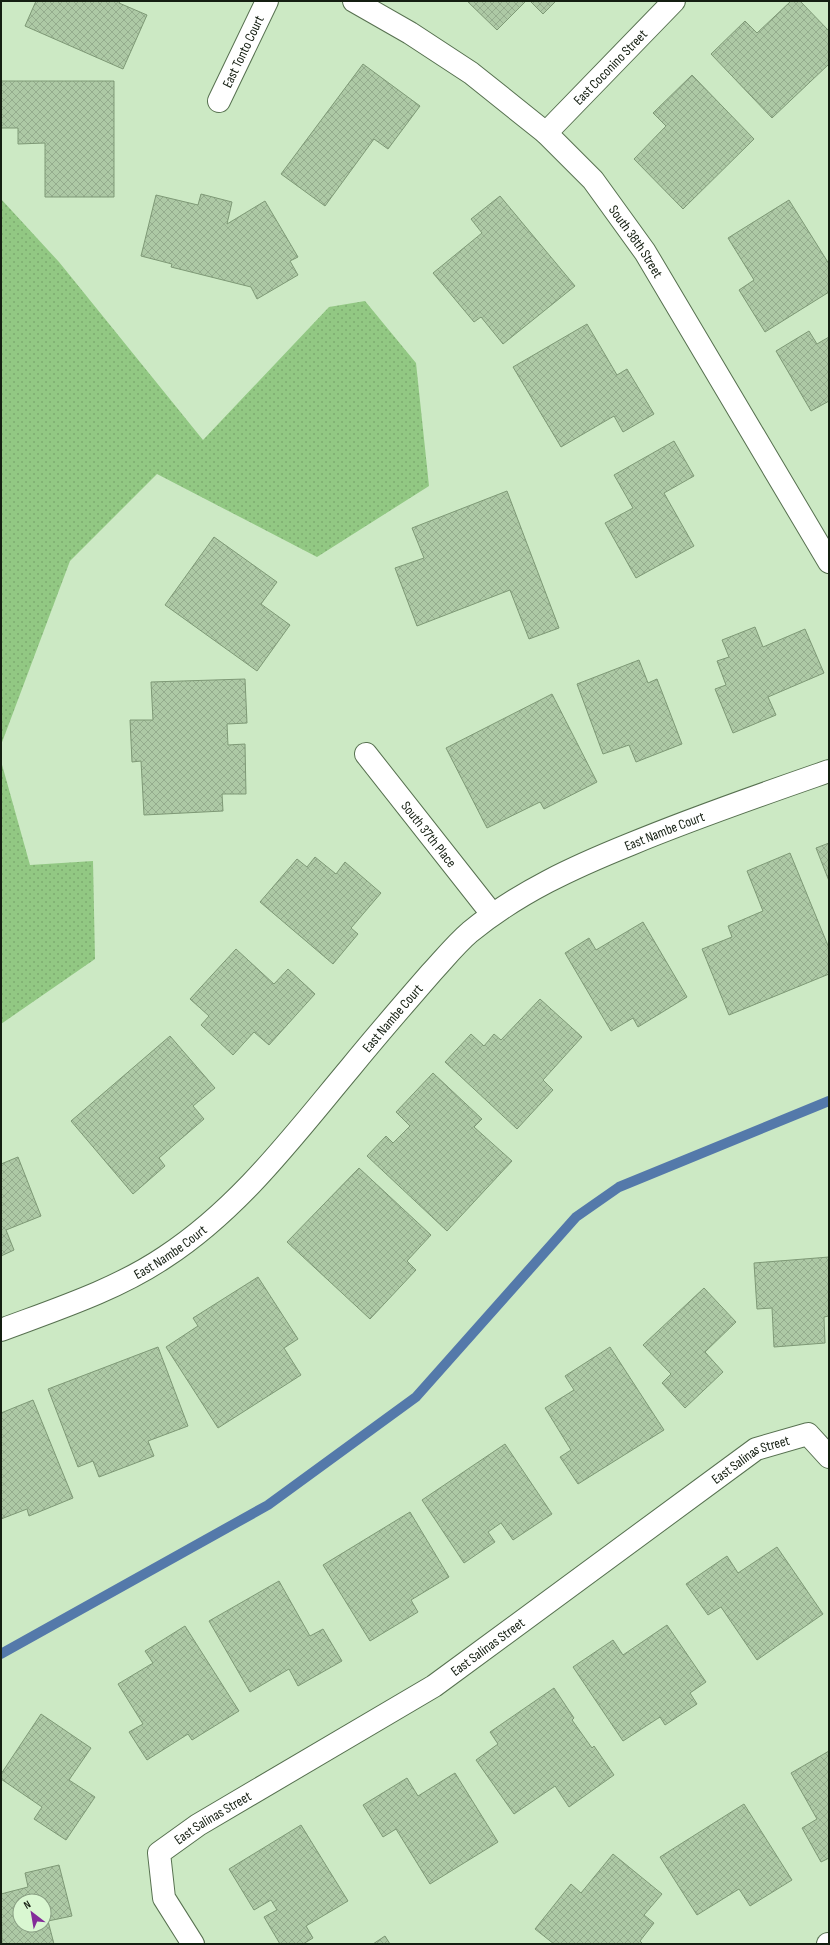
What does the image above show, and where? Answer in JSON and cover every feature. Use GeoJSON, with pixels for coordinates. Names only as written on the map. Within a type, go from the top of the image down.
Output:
{"type":"FeatureCollection","features":[{"type":"Feature","properties":{"kind":"street","name":"East Tonto Court"},"geometry":{"type":"LineString","coordinates":[[219,101],[267,1]]}},
{"type":"Feature","properties":{"kind":"street","name":"South 38th Street"},"geometry":{"type":"LineString","coordinates":[[354,1],[410,33],[471,73],[546,133],[593,180],[645,252],[829,562]]}},
{"type":"Feature","properties":{"kind":"street","name":"East Coconino Street"},"geometry":{"type":"LineString","coordinates":[[546,133],[674,1]]}},
{"type":"Feature","properties":{"kind":"street","name":"South 37th Place"},"geometry":{"type":"LineString","coordinates":[[366,754],[492,914]]}},
{"type":"Feature","properties":{"kind":"street","name":"East Nambe Court"},"geometry":{"type":"LineString","coordinates":[[1,1330],[130,1278],[165,1257],[206,1227],[250,1185],[445,958],[467,935],[492,914],[574,867],[666,829],[829,770]]}},
{"type":"Feature","properties":{"kind":"street","name":"East Salinas Street"},"geometry":{"type":"LineString","coordinates":[[193,1944],[164,1898],[159,1853],[198,1825],[434,1686],[756,1449],[808,1434],[829,1457]]}},
{"type":"Feature","properties":{"kind":"green space"},"geometry":{"type":"Polygon","coordinates":[[[1,199],[59,262],[203,440],[329,307],[365,301],[416,363],[429,486],[317,557],[157,474],[70,561],[1,745],[1,199]]]}},
{"type":"Feature","properties":{"kind":"green space"},"geometry":{"type":"Polygon","coordinates":[[[1,761],[30,865],[93,861],[95,959],[1,1024],[1,761]]]}},
{"type":"Feature","properties":{"kind":"building"},"geometry":{"type":"Polygon","coordinates":[[[36,1],[120,1],[119,3],[147,15],[123,69],[25,26],[36,1]]]}},
{"type":"Feature","properties":{"kind":"building"},"geometry":{"type":"Polygon","coordinates":[[[467,1],[526,1],[497,30],[467,1]]]}},
{"type":"Feature","properties":{"kind":"building"},"geometry":{"type":"Polygon","coordinates":[[[530,1],[556,1],[543,14],[530,1]]]}},
{"type":"Feature","properties":{"kind":"building"},"geometry":{"type":"Polygon","coordinates":[[[791,1],[800,1],[829,31],[829,64],[772,118],[711,54],[745,21],[757,33],[791,1]]]}},
{"type":"Feature","properties":{"kind":"building"},"geometry":{"type":"Polygon","coordinates":[[[363,64],[420,106],[388,149],[374,139],[325,206],[281,174],[363,64]]]}},
{"type":"Feature","properties":{"kind":"building"},"geometry":{"type":"Polygon","coordinates":[[[692,75],[754,139],[683,209],[634,159],[666,126],[653,113],[692,75]]]}},
{"type":"Feature","properties":{"kind":"building"},"geometry":{"type":"Polygon","coordinates":[[[1,81],[114,81],[114,197],[45,197],[45,143],[18,144],[18,128],[1,128],[1,81]]]}},
{"type":"Feature","properties":{"kind":"building"},"geometry":{"type":"Polygon","coordinates":[[[201,194],[232,202],[227,224],[265,201],[298,257],[290,261],[298,275],[257,299],[251,287],[171,267],[172,264],[141,256],[156,195],[198,205],[201,194]]]}},
{"type":"Feature","properties":{"kind":"building"},"geometry":{"type":"Polygon","coordinates":[[[500,196],[575,286],[503,344],[481,317],[474,322],[433,273],[482,233],[471,219],[500,196]]]}},
{"type":"Feature","properties":{"kind":"building"},"geometry":{"type":"Polygon","coordinates":[[[789,200],[829,264],[829,292],[765,332],[739,290],[754,280],[728,238],[789,200]]]}},
{"type":"Feature","properties":{"kind":"building"},"geometry":{"type":"Polygon","coordinates":[[[587,324],[617,375],[627,369],[654,414],[623,432],[614,416],[561,447],[513,367],[587,324]]]}},
{"type":"Feature","properties":{"kind":"building"},"geometry":{"type":"Polygon","coordinates":[[[809,331],[817,344],[829,337],[829,401],[811,411],[776,351],[809,331]]]}},
{"type":"Feature","properties":{"kind":"building"},"geometry":{"type":"Polygon","coordinates":[[[674,441],[694,476],[664,493],[694,546],[636,578],[605,523],[633,508],[614,475],[674,441]]]}},
{"type":"Feature","properties":{"kind":"building"},"geometry":{"type":"Polygon","coordinates":[[[507,491],[559,628],[529,639],[510,590],[417,626],[395,568],[424,558],[412,528],[507,491]]]}},
{"type":"Feature","properties":{"kind":"building"},"geometry":{"type":"Polygon","coordinates":[[[214,537],[277,582],[261,604],[290,625],[257,671],[165,605],[214,537]]]}},
{"type":"Feature","properties":{"kind":"building"},"geometry":{"type":"Polygon","coordinates":[[[755,627],[763,647],[805,629],[824,673],[768,697],[776,715],[733,733],[715,689],[726,685],[717,661],[729,657],[722,640],[755,627]]]}},
{"type":"Feature","properties":{"kind":"building"},"geometry":{"type":"Polygon","coordinates":[[[639,660],[648,683],[657,679],[682,744],[636,762],[629,745],[603,754],[577,684],[639,660]]]}},
{"type":"Feature","properties":{"kind":"building"},"geometry":{"type":"Polygon","coordinates":[[[245,679],[247,723],[227,724],[228,745],[245,744],[246,794],[222,794],[223,811],[144,815],[141,761],[132,762],[130,720],[153,720],[151,682],[245,679]]]}},
{"type":"Feature","properties":{"kind":"building"},"geometry":{"type":"Polygon","coordinates":[[[552,694],[597,782],[544,809],[540,802],[487,828],[446,748],[552,694]]]}},
{"type":"Feature","properties":{"kind":"building"},"geometry":{"type":"Polygon","coordinates":[[[829,843],[829,881],[816,848],[829,843]]]}},
{"type":"Feature","properties":{"kind":"building"},"geometry":{"type":"Polygon","coordinates":[[[790,853],[829,948],[829,974],[729,1015],[702,949],[732,937],[728,926],[763,911],[747,871],[790,853]]]}},
{"type":"Feature","properties":{"kind":"building"},"geometry":{"type":"Polygon","coordinates":[[[315,857],[336,874],[345,862],[381,893],[351,928],[358,934],[333,964],[260,902],[297,859],[307,867],[315,857]]]}},
{"type":"Feature","properties":{"kind":"building"},"geometry":{"type":"Polygon","coordinates":[[[643,922],[687,997],[638,1027],[633,1018],[611,1031],[565,953],[589,938],[596,950],[643,922]]]}},
{"type":"Feature","properties":{"kind":"building"},"geometry":{"type":"Polygon","coordinates":[[[236,949],[274,984],[288,969],[315,994],[269,1045],[254,1032],[233,1055],[201,1025],[209,1016],[190,999],[236,949]]]}},
{"type":"Feature","properties":{"kind":"building"},"geometry":{"type":"Polygon","coordinates":[[[540,999],[582,1037],[543,1080],[553,1090],[517,1129],[445,1062],[471,1034],[484,1046],[494,1034],[501,1040],[540,999]]]}},
{"type":"Feature","properties":{"kind":"building"},"geometry":{"type":"Polygon","coordinates":[[[170,1036],[215,1088],[193,1106],[204,1119],[159,1158],[165,1166],[133,1194],[71,1121],[170,1036]]]}},
{"type":"Feature","properties":{"kind":"building"},"geometry":{"type":"Polygon","coordinates":[[[433,1073],[482,1119],[474,1127],[512,1161],[447,1231],[367,1156],[386,1136],[393,1143],[410,1126],[396,1112],[433,1073]]]}},
{"type":"Feature","properties":{"kind":"building"},"geometry":{"type":"Polygon","coordinates":[[[18,1157],[41,1216],[6,1230],[14,1250],[1,1256],[1,1164],[18,1157]]]}},
{"type":"Feature","properties":{"kind":"building"},"geometry":{"type":"Polygon","coordinates":[[[359,1168],[431,1235],[407,1261],[416,1270],[370,1319],[287,1242],[359,1168]]]}},
{"type":"Feature","properties":{"kind":"building"},"geometry":{"type":"Polygon","coordinates":[[[829,1257],[829,1316],[824,1317],[825,1343],[774,1347],[772,1308],[757,1309],[754,1263],[829,1257]]]}},
{"type":"Feature","properties":{"kind":"building"},"geometry":{"type":"Polygon","coordinates":[[[258,1277],[298,1339],[284,1348],[301,1375],[218,1428],[166,1347],[198,1326],[193,1318],[258,1277]]]}},
{"type":"Feature","properties":{"kind":"building"},"geometry":{"type":"Polygon","coordinates":[[[704,1288],[736,1322],[705,1352],[723,1372],[685,1408],[662,1383],[671,1374],[643,1345],[704,1288]]]}},
{"type":"Feature","properties":{"kind":"building"},"geometry":{"type":"Polygon","coordinates":[[[158,1347],[188,1426],[148,1441],[154,1456],[99,1477],[93,1461],[78,1467],[48,1389],[158,1347]]]}},
{"type":"Feature","properties":{"kind":"building"},"geometry":{"type":"Polygon","coordinates":[[[610,1347],[664,1430],[578,1484],[560,1457],[571,1450],[545,1408],[574,1390],[565,1376],[610,1347]]]}},
{"type":"Feature","properties":{"kind":"building"},"geometry":{"type":"Polygon","coordinates":[[[33,1400],[73,1498],[29,1516],[27,1509],[1,1519],[1,1413],[33,1400]]]}},
{"type":"Feature","properties":{"kind":"building"},"geometry":{"type":"Polygon","coordinates":[[[505,1444],[552,1514],[513,1540],[501,1523],[488,1532],[495,1542],[464,1563],[422,1500],[505,1444]]]}},
{"type":"Feature","properties":{"kind":"building"},"geometry":{"type":"Polygon","coordinates":[[[410,1512],[449,1577],[411,1600],[418,1612],[370,1641],[323,1565],[410,1512]]]}},
{"type":"Feature","properties":{"kind":"building"},"geometry":{"type":"Polygon","coordinates":[[[777,1547],[823,1614],[757,1660],[721,1607],[708,1615],[686,1584],[727,1556],[738,1573],[777,1547]]]}},
{"type":"Feature","properties":{"kind":"building"},"geometry":{"type":"Polygon","coordinates":[[[279,1581],[310,1636],[323,1629],[342,1661],[298,1686],[289,1669],[250,1692],[209,1621],[279,1581]]]}},
{"type":"Feature","properties":{"kind":"building"},"geometry":{"type":"Polygon","coordinates":[[[667,1625],[706,1682],[690,1693],[697,1704],[665,1725],[660,1717],[623,1741],[573,1667],[613,1640],[623,1655],[667,1625]]]}},
{"type":"Feature","properties":{"kind":"building"},"geometry":{"type":"Polygon","coordinates":[[[185,1626],[239,1711],[192,1740],[188,1734],[147,1760],[129,1732],[143,1724],[118,1684],[153,1663],[145,1651],[185,1626]]]}},
{"type":"Feature","properties":{"kind":"building"},"geometry":{"type":"Polygon","coordinates":[[[554,1688],[574,1718],[572,1720],[592,1748],[594,1746],[614,1775],[569,1807],[555,1786],[514,1814],[476,1760],[498,1744],[490,1732],[554,1688]]]}},
{"type":"Feature","properties":{"kind":"building"},"geometry":{"type":"Polygon","coordinates":[[[41,1714],[91,1748],[69,1780],[95,1797],[66,1840],[34,1819],[42,1807],[1,1779],[1,1774],[41,1714]]]}},
{"type":"Feature","properties":{"kind":"building"},"geometry":{"type":"Polygon","coordinates":[[[829,1751],[829,1858],[821,1862],[802,1828],[817,1819],[791,1773],[829,1751]]]}},
{"type":"Feature","properties":{"kind":"building"},"geometry":{"type":"Polygon","coordinates":[[[455,1773],[498,1842],[430,1884],[396,1829],[383,1837],[363,1805],[407,1778],[418,1796],[455,1773]]]}},
{"type":"Feature","properties":{"kind":"building"},"geometry":{"type":"Polygon","coordinates":[[[744,1804],[792,1880],[750,1906],[739,1889],[697,1915],[660,1857],[744,1804]]]}},
{"type":"Feature","properties":{"kind":"building"},"geometry":{"type":"Polygon","coordinates":[[[301,1825],[348,1901],[306,1926],[313,1938],[303,1944],[280,1944],[264,1917],[277,1910],[271,1900],[254,1910],[229,1869],[301,1825]]]}},
{"type":"Feature","properties":{"kind":"building"},"geometry":{"type":"Polygon","coordinates":[[[613,1854],[662,1894],[644,1915],[654,1923],[640,1941],[643,1944],[554,1944],[535,1929],[571,1884],[581,1893],[613,1854]]]}},
{"type":"Feature","properties":{"kind":"building"},"geometry":{"type":"Polygon","coordinates":[[[59,1865],[72,1916],[52,1920],[52,1893],[12,1893],[12,1933],[51,1933],[54,1944],[2,1944],[1,1894],[28,1887],[25,1873],[59,1865]]]}},
{"type":"Feature","properties":{"kind":"building"},"geometry":{"type":"Polygon","coordinates":[[[385,1936],[390,1944],[373,1944],[385,1936]]]}},
{"type":"Feature","properties":{"kind":"waterway"},"geometry":{"type":"LineString","coordinates":[[1,1654],[268,1505],[416,1397],[576,1217],[619,1187],[829,1101]]}}]}
